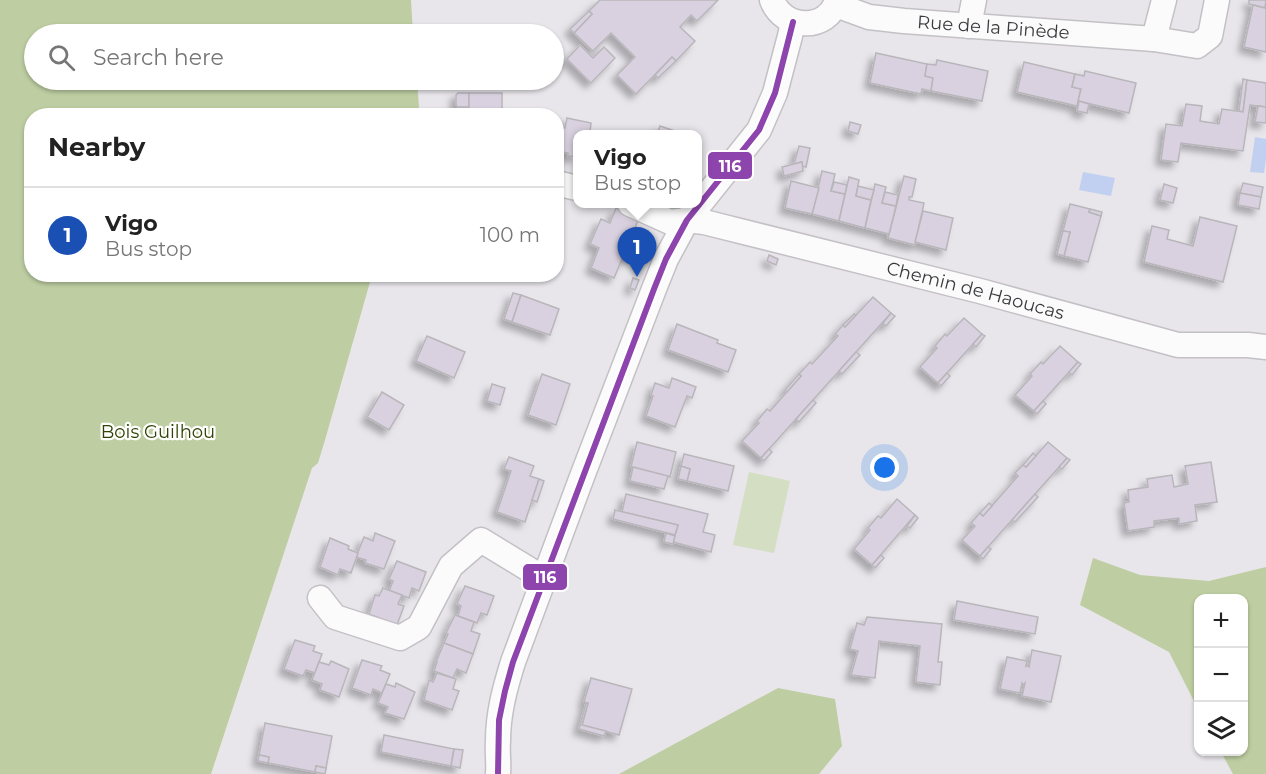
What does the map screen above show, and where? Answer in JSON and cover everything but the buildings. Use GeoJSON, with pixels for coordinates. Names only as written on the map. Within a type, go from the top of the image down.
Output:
{"type":"FeatureCollection","features":[{"type":"Feature","properties":{"kind":"street"},"geometry":{"type":"LineString","coordinates":[[772,0],[782,16],[793,22],[807,24],[829,15],[837,2]]}},
{"type":"Feature","properties":{"kind":"street"},"geometry":{"type":"LineString","coordinates":[[969,26],[974,0]]}},
{"type":"Feature","properties":{"kind":"street"},"geometry":{"type":"LineString","coordinates":[[1154,39],[1164,0]]}},
{"type":"Feature","properties":{"kind":"street","name":"Rue de la Pinède"},"geometry":{"type":"LineString","coordinates":[[837,2],[868,17],[1154,39],[1197,46],[1210,36],[1217,0]]}},
{"type":"Feature","properties":{"kind":"street"},"geometry":{"type":"LineString","coordinates":[[702,201],[759,130],[775,93],[793,22]]}},
{"type":"Feature","properties":{"kind":"street","name":"Chemin de Haoucas"},"geometry":{"type":"LineString","coordinates":[[639,208],[670,222],[687,220],[704,222],[980,291],[1178,345],[1266,347]]}},
{"type":"Feature","properties":{"kind":"street"},"geometry":{"type":"LineString","coordinates":[[498,774],[498,732],[505,689],[544,576],[666,259],[687,220],[697,208]]}},
{"type":"Feature","properties":{"kind":"street"},"geometry":{"type":"LineString","coordinates":[[320,598],[335,617],[400,638],[419,627],[451,566],[481,540],[535,573],[544,576]]}},
{"type":"Feature","properties":{"kind":"green space","name":"Bois Guilhou"},"geometry":{"type":"Polygon","coordinates":[[[0,0],[411,0],[412,24],[24,24],[24,90],[418,90],[419,107],[24,108],[24,282],[370,282],[318,463],[312,468],[211,774],[0,774],[0,0]]]}},
{"type":"Feature","properties":{"kind":"green space"},"geometry":{"type":"Polygon","coordinates":[[[749,472],[790,481],[774,553],[733,545],[749,472]]]}},
{"type":"Feature","properties":{"kind":"green space"},"geometry":{"type":"Polygon","coordinates":[[[1093,558],[1140,575],[1209,581],[1266,567],[1266,774],[1233,774],[1223,756],[1248,756],[1248,594],[1194,594],[1194,701],[1169,652],[1080,605],[1093,558]]]}},
{"type":"Feature","properties":{"kind":"green space"},"geometry":{"type":"Polygon","coordinates":[[[778,688],[835,699],[842,746],[819,774],[619,774],[778,688]]]}},
{"type":"Feature","properties":{"kind":"water"},"geometry":{"type":"Polygon","coordinates":[[[1255,137],[1266,139],[1264,173],[1250,172],[1255,137]]]}},
{"type":"Feature","properties":{"kind":"water"},"geometry":{"type":"Polygon","coordinates":[[[1083,172],[1115,178],[1111,196],[1079,190],[1083,172]]]}},
{"type":"Feature","properties":{"kind":"transit line","name":"116"},"geometry":{"type":"LineString","coordinates":[[702,201],[759,130],[775,93],[793,22]]}},
{"type":"Feature","properties":{"kind":"transit line","name":"116"},"geometry":{"type":"LineString","coordinates":[[498,774],[499,720],[513,662],[666,259],[687,220],[697,208]]}},
{"type":"Feature","properties":{"kind":"place","name":"Vigo"},"geometry":{"type":"Point","coordinates":[637,277]}}]}
